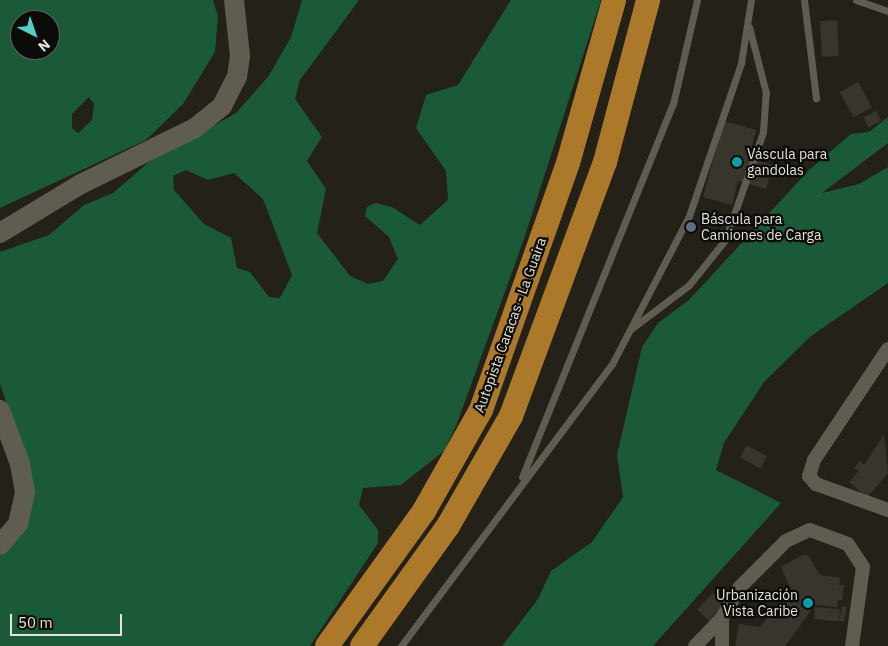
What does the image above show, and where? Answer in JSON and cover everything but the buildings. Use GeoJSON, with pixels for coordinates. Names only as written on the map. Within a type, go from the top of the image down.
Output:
{"type":"FeatureCollection","features":[{"type":"Feature","properties":{"kind":"highway","name":"Autopista Caracas - La Guaira"},"geometry":{"type":"LineString","coordinates":[[327,646],[424,511],[481,410],[568,163],[614,0]]}},
{"type":"Feature","properties":{"kind":"highway"},"geometry":{"type":"LineString","coordinates":[[362,646],[448,526],[511,416],[605,162],[648,0]]}},
{"type":"Feature","properties":{"kind":"main road"},"geometry":{"type":"LineString","coordinates":[[0,233],[68,191],[195,128],[222,106],[237,77],[240,56],[234,0]]}},
{"type":"Feature","properties":{"kind":"main road"},"geometry":{"type":"LineString","coordinates":[[0,410],[20,464],[25,493],[18,524],[0,545]]}},
{"type":"Feature","properties":{"kind":"street"},"geometry":{"type":"LineString","coordinates":[[888,349],[814,460],[809,476],[816,484],[888,510]]}},
{"type":"Feature","properties":{"kind":"street"},"geometry":{"type":"LineString","coordinates":[[695,646],[722,618],[740,587],[786,541],[810,530],[848,544],[864,567],[852,646]]}},
{"type":"Feature","properties":{"kind":"street"},"geometry":{"type":"LineString","coordinates":[[722,618],[722,646]]}},
{"type":"Feature","properties":{"kind":"lane"},"geometry":{"type":"LineString","coordinates":[[518,486],[673,104],[697,0]]}},
{"type":"Feature","properties":{"kind":"lane"},"geometry":{"type":"LineString","coordinates":[[401,646],[518,486],[612,364],[689,216],[749,26],[751,0]]}},
{"type":"Feature","properties":{"kind":"lane"},"geometry":{"type":"LineString","coordinates":[[804,0],[816,98]]}},
{"type":"Feature","properties":{"kind":"lane"},"geometry":{"type":"LineString","coordinates":[[856,0],[888,11]]}},
{"type":"Feature","properties":{"kind":"lane"},"geometry":{"type":"LineString","coordinates":[[629,331],[689,284],[725,240],[763,132],[766,93],[749,26]]}},
{"type":"Feature","properties":{"kind":"green space"},"geometry":{"type":"Polygon","coordinates":[[[0,0],[213,0],[218,16],[215,52],[183,104],[146,140],[0,208],[0,0]],[[89,97],[72,114],[72,128],[78,133],[92,120],[94,104],[89,97]]]}},
{"type":"Feature","properties":{"kind":"green space"},"geometry":{"type":"Polygon","coordinates":[[[302,0],[359,0],[300,80],[295,99],[322,137],[307,161],[326,189],[317,233],[350,276],[368,284],[383,281],[398,259],[389,237],[365,216],[367,207],[376,203],[392,207],[420,225],[448,200],[446,171],[416,128],[426,95],[458,85],[511,0],[601,0],[523,242],[456,426],[444,451],[401,485],[363,488],[359,505],[378,530],[378,543],[310,646],[0,646],[0,548],[30,471],[0,384],[0,252],[49,235],[84,205],[113,193],[149,162],[236,113],[268,77],[291,37],[302,0]],[[186,170],[173,176],[174,190],[204,224],[231,238],[237,268],[250,272],[269,297],[280,298],[292,275],[263,199],[234,173],[208,180],[186,170]]]}},
{"type":"Feature","properties":{"kind":"green space"},"geometry":{"type":"Polygon","coordinates":[[[888,117],[888,143],[822,193],[859,184],[888,167],[888,283],[811,336],[764,382],[724,443],[716,470],[781,503],[653,646],[502,646],[538,599],[551,571],[592,542],[623,497],[617,455],[642,347],[658,323],[689,300],[810,169],[851,134],[869,132],[888,117]]]}},
{"type":"Feature","properties":{"kind":"place","name":"Váscula para gandolas"},"geometry":{"type":"Point","coordinates":[737,162]}},
{"type":"Feature","properties":{"kind":"place","name":"Báscula para Camiones de Carga"},"geometry":{"type":"Point","coordinates":[691,227]}},
{"type":"Feature","properties":{"kind":"place","name":"Urbanización Vista Caribe"},"geometry":{"type":"Point","coordinates":[808,603]}}]}
